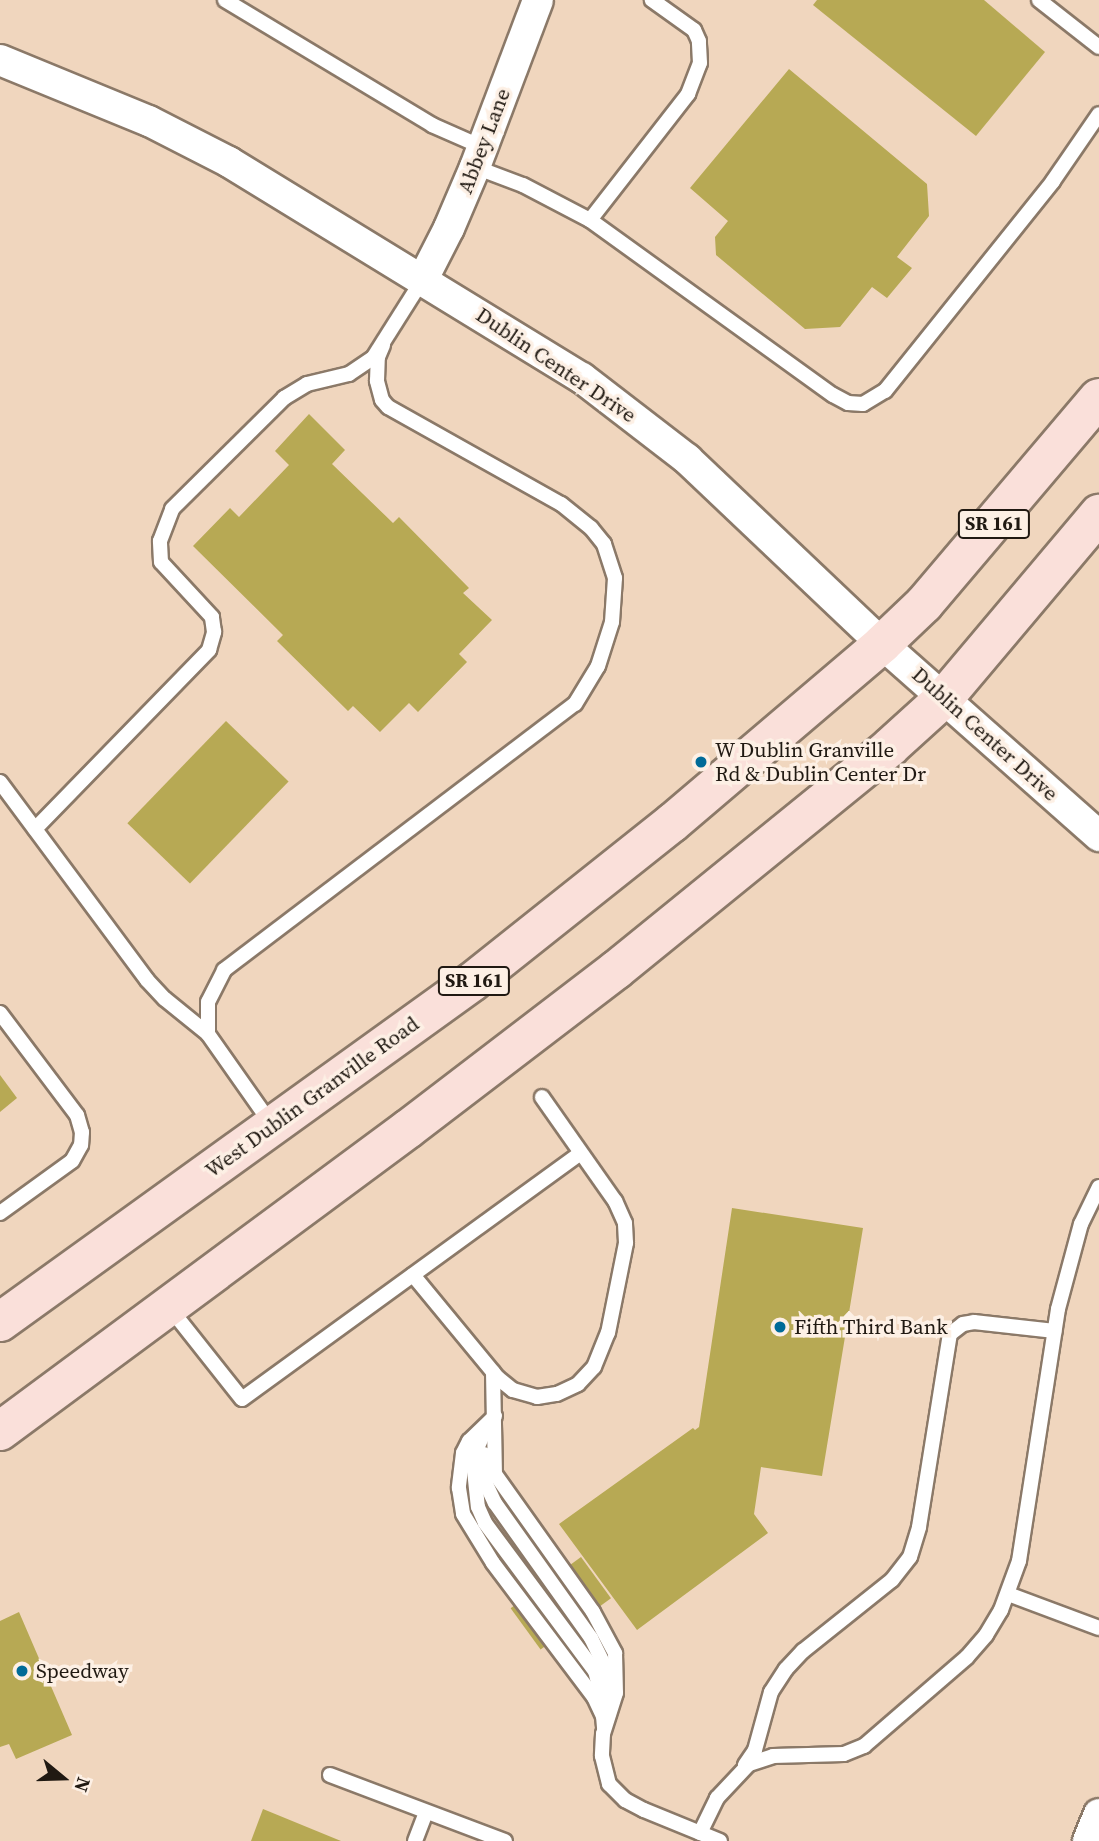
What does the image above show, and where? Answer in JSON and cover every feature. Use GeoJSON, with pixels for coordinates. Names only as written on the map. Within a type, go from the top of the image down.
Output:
{"type":"FeatureCollection","features":[{"type":"Feature","properties":{"kind":"main road","name":"West Dublin Granville Road"},"geometry":{"type":"LineString","coordinates":[[0,1322],[568,909],[882,644],[963,561],[1099,398]]}},
{"type":"Feature","properties":{"kind":"main road"},"geometry":{"type":"LineString","coordinates":[[0,1431],[616,970],[890,747],[944,698],[1099,514]]}},
{"type":"Feature","properties":{"kind":"street","name":"Abbey Lane"},"geometry":{"type":"LineString","coordinates":[[423,279],[449,228],[479,157],[538,0]]}},
{"type":"Feature","properties":{"kind":"street","name":"Dublin Center Drive"},"geometry":{"type":"LineString","coordinates":[[0,60],[94,97],[185,139],[423,279],[619,404],[723,491],[882,644],[1099,836]]}},
{"type":"Feature","properties":{"kind":"street"},"geometry":{"type":"LineString","coordinates":[[1088,1841],[1099,1814]]}},
{"type":"Feature","properties":{"kind":"lane"},"geometry":{"type":"LineString","coordinates":[[590,220],[688,94],[700,63],[699,41],[694,30],[652,0]]}},
{"type":"Feature","properties":{"kind":"lane"},"geometry":{"type":"LineString","coordinates":[[1039,0],[1099,47]]}},
{"type":"Feature","properties":{"kind":"lane"},"geometry":{"type":"LineString","coordinates":[[228,1],[432,125],[523,185],[590,220],[833,395],[848,403],[863,404],[879,397],[894,381],[1053,181],[1099,114]]}},
{"type":"Feature","properties":{"kind":"lane"},"geometry":{"type":"LineString","coordinates":[[208,1034],[208,1002],[224,970],[575,704],[598,666],[612,622],[615,578],[604,544],[591,528],[561,505],[388,407],[382,400],[377,381],[378,357],[423,279]]}},
{"type":"Feature","properties":{"kind":"lane"},"geometry":{"type":"LineString","coordinates":[[35,829],[209,650],[214,632],[212,617],[161,562],[160,541],[172,509],[284,398],[307,384],[349,374],[361,367],[383,345]]}},
{"type":"Feature","properties":{"kind":"lane"},"geometry":{"type":"LineString","coordinates":[[0,782],[148,980],[208,1034],[273,1126]]}},
{"type":"Feature","properties":{"kind":"lane"},"geometry":{"type":"LineString","coordinates":[[0,1013],[77,1115],[82,1132],[79,1152],[72,1161],[0,1213]]}},
{"type":"Feature","properties":{"kind":"lane"},"geometry":{"type":"LineString","coordinates":[[413,1275],[493,1373],[513,1390],[544,1397],[578,1384],[602,1353],[626,1229],[615,1201],[542,1097]]}},
{"type":"Feature","properties":{"kind":"lane"},"geometry":{"type":"LineString","coordinates":[[169,1306],[242,1399],[580,1153]]}},
{"type":"Feature","properties":{"kind":"lane"},"geometry":{"type":"LineString","coordinates":[[742,1769],[756,1760],[773,1756],[835,1755],[864,1746],[978,1646],[994,1623],[1008,1594],[1022,1544],[1054,1331],[1074,1244],[1099,1187]]}},
{"type":"Feature","properties":{"kind":"lane"},"geometry":{"type":"LineString","coordinates":[[700,1833],[717,1798],[755,1750],[771,1692],[786,1669],[803,1651],[892,1580],[910,1557],[919,1527],[950,1334],[962,1324],[974,1322],[1054,1331]]}},
{"type":"Feature","properties":{"kind":"lane"},"geometry":{"type":"LineString","coordinates":[[493,1373],[495,1416],[485,1446],[486,1484],[506,1520],[600,1655],[609,1694],[608,1717],[603,1734]]}},
{"type":"Feature","properties":{"kind":"lane"},"geometry":{"type":"LineString","coordinates":[[495,1416],[469,1440],[463,1453],[459,1488],[463,1514],[493,1563],[594,1697],[603,1716],[602,1756],[609,1784],[625,1800],[644,1810],[720,1841]]}},
{"type":"Feature","properties":{"kind":"lane"},"geometry":{"type":"LineString","coordinates":[[1008,1594],[1099,1628]]}},
{"type":"Feature","properties":{"kind":"lane"},"geometry":{"type":"LineString","coordinates":[[330,1775],[505,1841]]}},
{"type":"Feature","properties":{"kind":"lane"},"geometry":{"type":"LineString","coordinates":[[415,1841],[426,1812]]}},
{"type":"Feature","properties":{"kind":"shaded area"},"geometry":{"type":"Polygon","coordinates":[[[0,0],[1099,0],[1099,1841],[0,1841],[0,0]]]}},
{"type":"Feature","properties":{"kind":"building"},"geometry":{"type":"Polygon","coordinates":[[[817,0],[984,0],[1045,52],[976,136],[813,5],[817,0]]]}},
{"type":"Feature","properties":{"kind":"building"},"geometry":{"type":"Polygon","coordinates":[[[789,69],[927,184],[929,216],[897,257],[912,268],[887,298],[872,287],[840,327],[805,329],[716,255],[715,237],[728,221],[690,188],[789,69]]]}},
{"type":"Feature","properties":{"kind":"building"},"geometry":{"type":"Polygon","coordinates":[[[309,414],[345,450],[332,464],[393,523],[399,517],[469,588],[463,593],[492,620],[459,654],[467,662],[418,712],[409,703],[380,732],[353,706],[348,711],[277,641],[283,635],[193,546],[230,508],[239,517],[289,465],[275,451],[309,414]]]}},
{"type":"Feature","properties":{"kind":"building"},"geometry":{"type":"Polygon","coordinates":[[[226,721],[289,781],[190,884],[127,823],[226,721]]]}},
{"type":"Feature","properties":{"kind":"building"},"geometry":{"type":"Polygon","coordinates":[[[0,1075],[17,1098],[0,1112],[0,1075]]]}},
{"type":"Feature","properties":{"kind":"building","name":"Fifth Third Bank"},"geometry":{"type":"Polygon","coordinates":[[[732,1208],[863,1228],[822,1476],[761,1467],[754,1514],[768,1533],[637,1630],[559,1524],[693,1428],[695,1430],[699,1427],[732,1208]]]}},
{"type":"Feature","properties":{"kind":"building"},"geometry":{"type":"Polygon","coordinates":[[[581,1557],[611,1598],[541,1649],[511,1608],[581,1557]]]}},
{"type":"Feature","properties":{"kind":"building","name":"Speedway"},"geometry":{"type":"Polygon","coordinates":[[[19,1612],[72,1735],[16,1759],[9,1744],[0,1747],[0,1621],[19,1612]]]}},
{"type":"Feature","properties":{"kind":"building"},"geometry":{"type":"Polygon","coordinates":[[[263,1809],[341,1841],[251,1841],[263,1809]]]}},
{"type":"Feature","properties":{"kind":"place","name":"W Dublin Granville Rd & Dublin Center Dr"},"geometry":{"type":"Point","coordinates":[701,762]}},
{"type":"Feature","properties":{"kind":"place","name":"Fifth Third Bank"},"geometry":{"type":"Point","coordinates":[780,1327]}},
{"type":"Feature","properties":{"kind":"place","name":"Speedway"},"geometry":{"type":"Point","coordinates":[22,1671]}}]}
